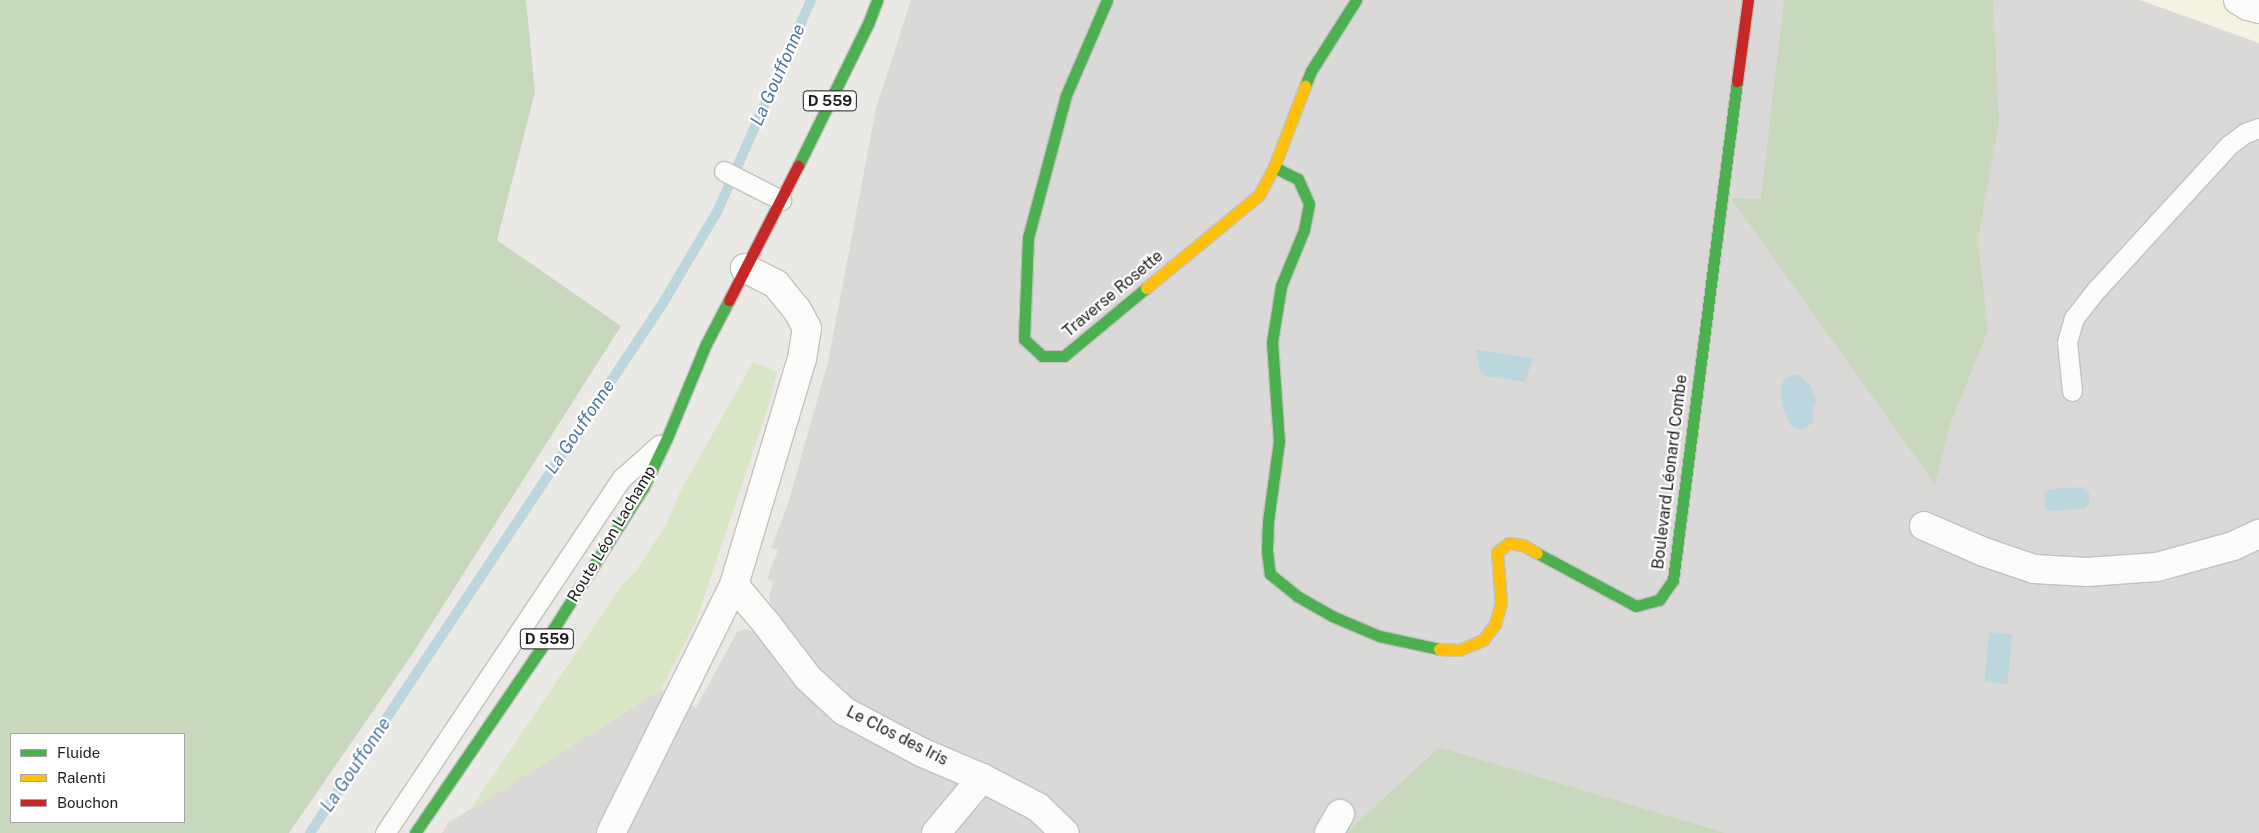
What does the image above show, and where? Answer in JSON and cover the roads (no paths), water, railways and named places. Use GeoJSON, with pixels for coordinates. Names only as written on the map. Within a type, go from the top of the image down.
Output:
{"type":"FeatureCollection","features":[{"type":"Feature","properties":{"kind":"street","name":"Route Léon Lachamp"},"geometry":{"type":"LineString","coordinates":[[415,833],[565,611],[643,488],[668,438],[706,344],[781,200],[868,24],[877,0]]}},
{"type":"Feature","properties":{"kind":"street","name":"Traverse Rosette"},"geometry":{"type":"LineString","coordinates":[[1107,0],[1066,95],[1028,238],[1024,339],[1042,356],[1064,356],[1258,195],[1274,168]]}},
{"type":"Feature","properties":{"kind":"street"},"geometry":{"type":"LineString","coordinates":[[1274,168],[1311,71],[1356,0]]}},
{"type":"Feature","properties":{"kind":"street","name":"Boulevard Léonard Combe"},"geometry":{"type":"LineString","coordinates":[[1274,168],[1298,179],[1309,204],[1304,230],[1281,286],[1272,342],[1279,441],[1268,521],[1267,551],[1270,574],[1297,596],[1332,616],[1379,636],[1431,649],[1459,650],[1484,640],[1495,624],[1501,603],[1497,552],[1509,543],[1523,545],[1636,606],[1659,600],[1673,580],[1748,0]]}},
{"type":"Feature","properties":{"kind":"street"},"geometry":{"type":"LineString","coordinates":[[2238,0],[2248,6],[2259,9]]}},
{"type":"Feature","properties":{"kind":"street"},"geometry":{"type":"LineString","coordinates":[[611,833],[734,585],[802,359],[807,328],[797,310],[776,284],[745,268]]}},
{"type":"Feature","properties":{"kind":"street"},"geometry":{"type":"LineString","coordinates":[[1924,526],[1984,552],[2034,569],[2087,572],[2157,567],[2233,546],[2259,534]]}},
{"type":"Feature","properties":{"kind":"street","name":"Le Clos des Iris"},"geometry":{"type":"LineString","coordinates":[[734,585],[808,678],[844,711],[921,752],[982,778],[1038,807],[1065,833]]}},
{"type":"Feature","properties":{"kind":"street"},"geometry":{"type":"LineString","coordinates":[[936,833],[982,778]]}},
{"type":"Feature","properties":{"kind":"lane"},"geometry":{"type":"LineString","coordinates":[[2072,391],[2067,342],[2074,318],[2097,289],[2229,145],[2246,133],[2259,128]]}},
{"type":"Feature","properties":{"kind":"lane"},"geometry":{"type":"LineString","coordinates":[[724,171],[781,200]]}},
{"type":"Feature","properties":{"kind":"lane"},"geometry":{"type":"LineString","coordinates":[[385,833],[622,478],[668,438]]}},
{"type":"Feature","properties":{"kind":"water"},"geometry":{"type":"Polygon","coordinates":[[[1476,350],[1533,358],[1525,382],[1481,375],[1476,350]]]}},
{"type":"Feature","properties":{"kind":"water"},"geometry":{"type":"Polygon","coordinates":[[[1795,374],[1810,385],[1816,400],[1812,414],[1813,423],[1801,430],[1791,426],[1782,405],[1781,390],[1784,379],[1795,374]]]}},
{"type":"Feature","properties":{"kind":"water"},"geometry":{"type":"Polygon","coordinates":[[[2084,487],[2089,492],[2089,503],[2085,508],[2051,511],[2046,509],[2044,493],[2050,489],[2084,487]]]}},
{"type":"Feature","properties":{"kind":"water"},"geometry":{"type":"Polygon","coordinates":[[[1989,632],[2012,634],[2008,684],[1985,682],[1989,632]]]}},
{"type":"Feature","properties":{"kind":"waterway","name":"La Gouffonne"},"geometry":{"type":"LineString","coordinates":[[310,833],[663,303],[718,210],[811,0]]}}]}
